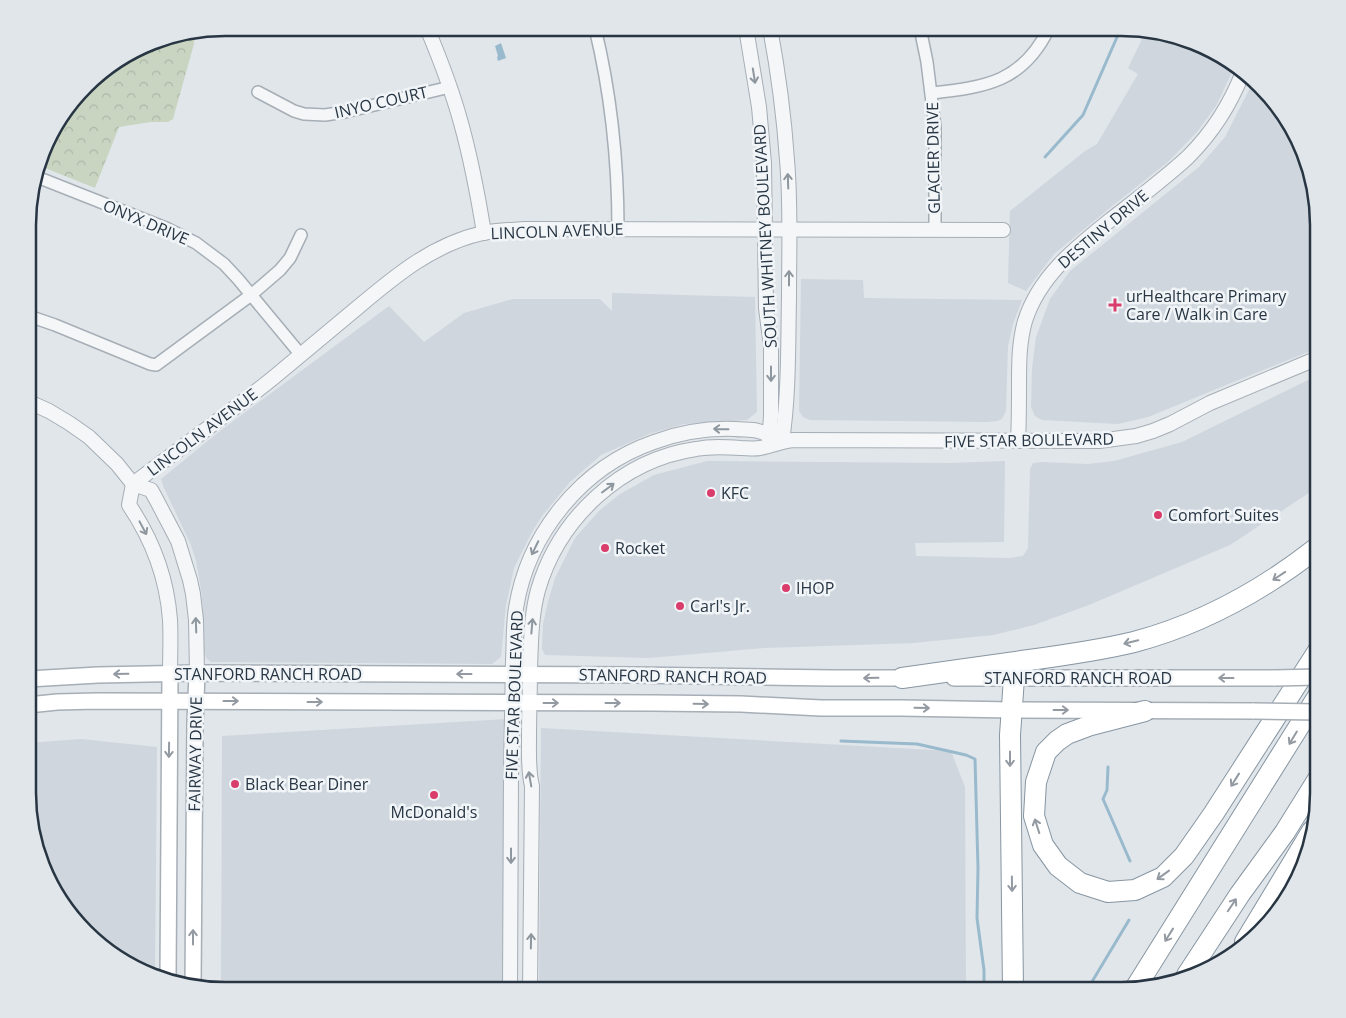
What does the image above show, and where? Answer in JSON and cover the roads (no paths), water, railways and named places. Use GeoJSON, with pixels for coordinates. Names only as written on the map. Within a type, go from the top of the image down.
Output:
{"type":"FeatureCollection","features":[{"type":"Feature","properties":{"kind":"highway"},"geometry":{"type":"LineString","coordinates":[[902,678],[1049,658],[1134,642],[1178,628],[1214,613],[1270,582],[1310,554]]}},
{"type":"Feature","properties":{"kind":"highway"},"geometry":{"type":"LineString","coordinates":[[1144,711],[1091,725],[1067,734],[1046,752],[1036,782],[1034,816],[1043,845],[1058,866],[1080,882],[1108,892],[1135,890],[1163,877],[1184,856],[1214,813],[1310,663]]}},
{"type":"Feature","properties":{"kind":"highway"},"geometry":{"type":"LineString","coordinates":[[1013,982],[1010,785],[1014,678]]}},
{"type":"Feature","properties":{"kind":"highway"},"geometry":{"type":"LineString","coordinates":[[1140,980],[1310,709]]}},
{"type":"Feature","properties":{"kind":"highway"},"geometry":{"type":"LineString","coordinates":[[1192,967],[1240,894],[1285,832],[1310,792]]}},
{"type":"Feature","properties":{"kind":"highway"},"geometry":{"type":"LineString","coordinates":[[1253,927],[1301,849]]}},
{"type":"Feature","properties":{"kind":"main road","name":"STANFORD RANCH ROAD"},"geometry":{"type":"LineString","coordinates":[[36,679],[197,673],[530,674],[832,678],[1310,677]]}},
{"type":"Feature","properties":{"kind":"main road","name":"FAIRWAY DRIVE"},"geometry":{"type":"LineString","coordinates":[[193,979],[197,673]]}},
{"type":"Feature","properties":{"kind":"main road","name":"FAIRWAY DRIVE"},"geometry":{"type":"LineString","coordinates":[[168,973],[170,674]]}},
{"type":"Feature","properties":{"kind":"main road","name":"STANFORD RANCH ROAD"},"geometry":{"type":"LineString","coordinates":[[36,704],[97,701],[701,704],[821,708],[1310,712]]}},
{"type":"Feature","properties":{"kind":"street"},"geometry":{"type":"LineString","coordinates":[[430,36],[450,87],[468,150],[484,233]]}},
{"type":"Feature","properties":{"kind":"street"},"geometry":{"type":"LineString","coordinates":[[597,36],[602,55],[615,142],[618,229]]}},
{"type":"Feature","properties":{"kind":"street","name":"SOUTH WHITNEY BOULEVARD"},"geometry":{"type":"LineString","coordinates":[[747,36],[760,116],[764,163],[766,308],[770,347],[773,440]]}},
{"type":"Feature","properties":{"kind":"street","name":"SOUTH WHITNEY BOULEVARD"},"geometry":{"type":"LineString","coordinates":[[771,36],[782,103],[788,161],[789,230],[786,417],[773,440]]}},
{"type":"Feature","properties":{"kind":"street","name":"GLACIER DRIVE"},"geometry":{"type":"LineString","coordinates":[[921,36],[932,93],[935,127],[935,230]]}},
{"type":"Feature","properties":{"kind":"street"},"geometry":{"type":"LineString","coordinates":[[932,93],[975,88],[1010,74],[1036,52],[1045,36]]}},
{"type":"Feature","properties":{"kind":"street","name":"DESTINY DRIVE"},"geometry":{"type":"LineString","coordinates":[[1018,441],[1019,347],[1026,319],[1046,279],[1084,241],[1188,157],[1203,141],[1229,104],[1241,79]]}},
{"type":"Feature","properties":{"kind":"street","name":"INYO COURT"},"geometry":{"type":"LineString","coordinates":[[258,92],[294,111],[304,114],[325,115],[450,87]]}},
{"type":"Feature","properties":{"kind":"street","name":"ONYX DRIVE"},"geometry":{"type":"LineString","coordinates":[[42,180],[166,228],[189,239],[210,253],[224,264],[300,355]]}},
{"type":"Feature","properties":{"kind":"street","name":"LINCOLN AVENUE"},"geometry":{"type":"LineString","coordinates":[[133,484],[262,386],[411,265],[432,252],[454,242],[484,233],[525,229],[1003,230]]}},
{"type":"Feature","properties":{"kind":"street"},"geometry":{"type":"LineString","coordinates":[[36,319],[156,365],[251,295],[280,270],[290,258],[301,235]]}},
{"type":"Feature","properties":{"kind":"street","name":"FIVE STAR BOULEVARD"},"geometry":{"type":"LineString","coordinates":[[510,982],[512,674],[514,627],[521,585],[530,558],[553,517],[569,498],[609,463],[669,436],[715,429],[756,430],[773,440],[1099,441],[1136,436],[1170,424],[1210,404],[1310,361]]}},
{"type":"Feature","properties":{"kind":"street","name":"FAIRWAY DRIVE"},"geometry":{"type":"LineString","coordinates":[[36,406],[69,423],[89,438],[117,464],[133,484],[151,490],[163,510],[180,547],[193,594],[196,620],[197,673]]}},
{"type":"Feature","properties":{"kind":"street"},"geometry":{"type":"LineString","coordinates":[[637,468],[667,445],[669,436]]}},
{"type":"Feature","properties":{"kind":"street","name":"FIVE STAR BOULEVARD"},"geometry":{"type":"LineString","coordinates":[[530,982],[532,786],[529,772],[530,674],[533,615],[546,566],[565,531],[582,511],[614,483],[637,468],[665,457],[696,449],[716,447],[760,448],[773,440]]}},
{"type":"Feature","properties":{"kind":"street","name":"FAIRWAY DRIVE"},"geometry":{"type":"LineString","coordinates":[[133,484],[129,505],[156,553],[165,585],[170,618],[170,674]]}},
{"type":"Feature","properties":{"kind":"street"},"geometry":{"type":"LineString","coordinates":[[546,566],[549,547],[557,526],[553,517]]}},
{"type":"Feature","properties":{"kind":"street"},"geometry":{"type":"LineString","coordinates":[[511,829],[532,830]]}},
{"type":"Feature","properties":{"kind":"water"},"geometry":{"type":"Polygon","coordinates":[[[501,43],[506,58],[498,61],[495,46],[501,43]]]}},
{"type":"Feature","properties":{"kind":"waterway"},"geometry":{"type":"LineString","coordinates":[[1045,157],[1083,115],[1118,36]]}},
{"type":"Feature","properties":{"kind":"waterway"},"geometry":{"type":"LineString","coordinates":[[841,741],[917,744],[966,755],[975,759],[978,868],[977,918],[984,982]]}},
{"type":"Feature","properties":{"kind":"waterway"},"geometry":{"type":"LineString","coordinates":[[1108,767],[1107,790],[1103,799],[1130,861]]}},
{"type":"Feature","properties":{"kind":"waterway"},"geometry":{"type":"LineString","coordinates":[[1092,982],[1129,920]]}},
{"type":"Feature","properties":{"kind":"place","name":"urHealthcare Primary Care / Walk in Care"},"geometry":{"type":"Point","coordinates":[1115,305]}},
{"type":"Feature","properties":{"kind":"place","name":"KFC"},"geometry":{"type":"Point","coordinates":[711,493]}},
{"type":"Feature","properties":{"kind":"place","name":"Comfort Suites"},"geometry":{"type":"Point","coordinates":[1158,515]}},
{"type":"Feature","properties":{"kind":"place","name":"Rocket"},"geometry":{"type":"Point","coordinates":[605,548]}},
{"type":"Feature","properties":{"kind":"place","name":"IHOP"},"geometry":{"type":"Point","coordinates":[786,588]}},
{"type":"Feature","properties":{"kind":"place","name":"Carl's Jr."},"geometry":{"type":"Point","coordinates":[680,606]}},
{"type":"Feature","properties":{"kind":"place","name":"Black Bear Diner"},"geometry":{"type":"Point","coordinates":[235,784]}},
{"type":"Feature","properties":{"kind":"place","name":"McDonald's"},"geometry":{"type":"Point","coordinates":[434,795]}}]}
